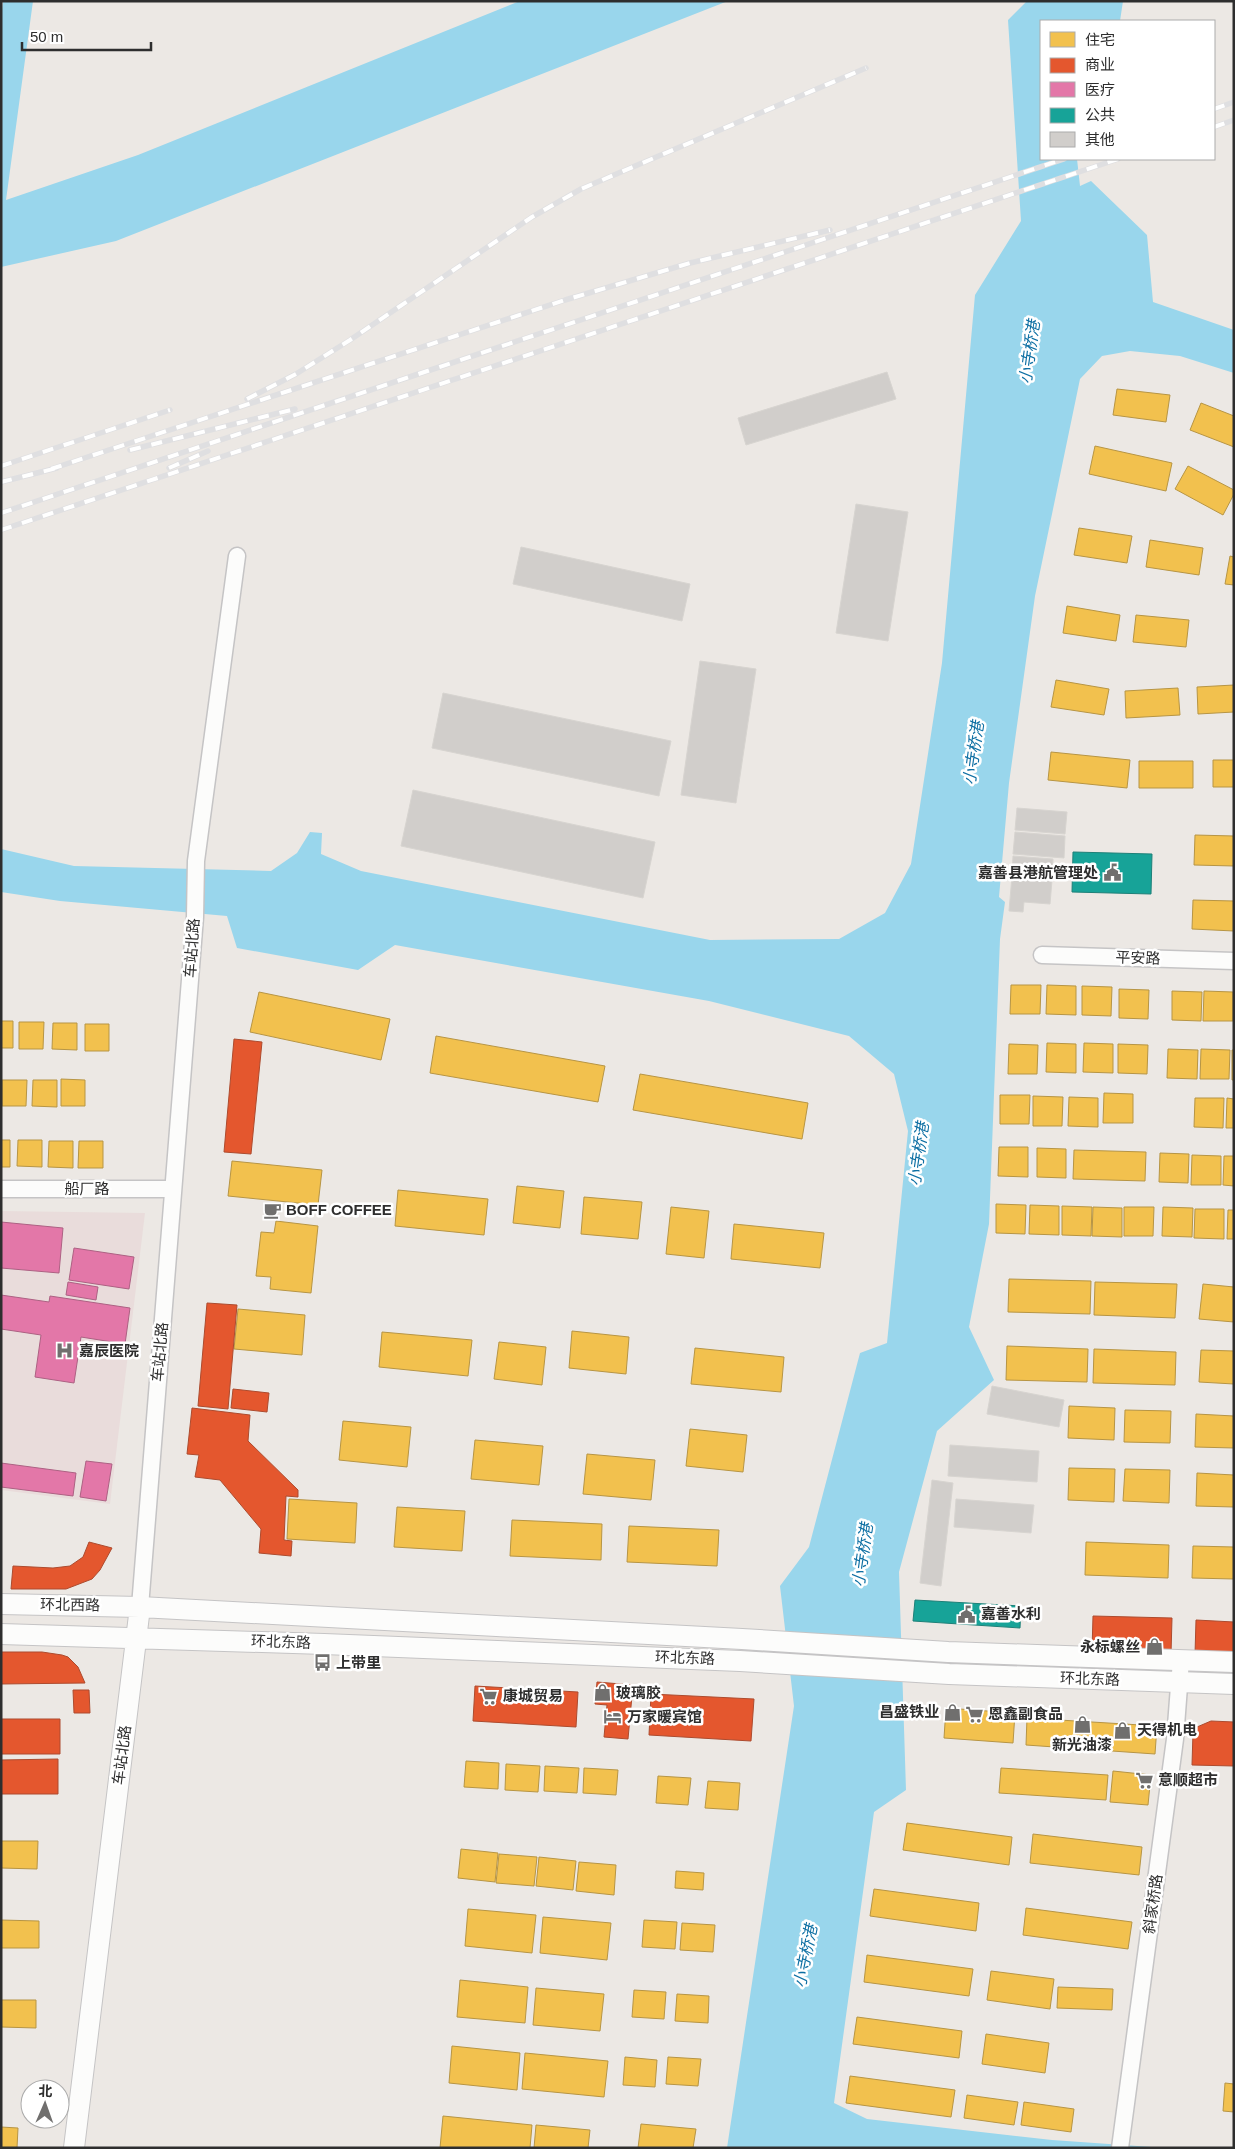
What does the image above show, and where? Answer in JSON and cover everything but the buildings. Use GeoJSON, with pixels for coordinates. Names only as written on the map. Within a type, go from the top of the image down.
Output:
{"type":"FeatureCollection","features":[{"type":"Feature","properties":{"kind":"street","name":"车站北路"},"geometry":{"type":"LineString","coordinates":[[74,2148],[137,1639],[195,917],[196,861],[237,556]]}},
{"type":"Feature","properties":{"kind":"street","name":"平安路"},"geometry":{"type":"LineString","coordinates":[[1042,955],[1234,961]]}},
{"type":"Feature","properties":{"kind":"street","name":"船厂路"},"geometry":{"type":"LineString","coordinates":[[1,1189],[173,1189]]}},
{"type":"Feature","properties":{"kind":"street","name":"环北西路"},"geometry":{"type":"LineString","coordinates":[[1,1604],[140,1607]]}},
{"type":"Feature","properties":{"kind":"street","name":"环北东路"},"geometry":{"type":"LineString","coordinates":[[140,1607],[742,1638],[948,1652],[1234,1662]]}},
{"type":"Feature","properties":{"kind":"street","name":"环北西路"},"geometry":{"type":"LineString","coordinates":[[1,1634],[137,1639]]}},
{"type":"Feature","properties":{"kind":"street","name":"环北东路"},"geometry":{"type":"LineString","coordinates":[[137,1639],[201,1639],[740,1661],[949,1674],[1234,1684]]}},
{"type":"Feature","properties":{"kind":"street","name":"斜家桥路"},"geometry":{"type":"LineString","coordinates":[[1120,2148],[1176,1739],[1181,1660]]}},
{"type":"Feature","properties":{"kind":"shaded area","name":"嘉辰医院"},"geometry":{"type":"Polygon","coordinates":[[[1,1211],[145,1213],[110,1504],[1,1490],[1,1211]]]}},
{"type":"Feature","properties":{"kind":"water"},"geometry":{"type":"Polygon","coordinates":[[[3,1],[33,1],[6,200],[138,155],[520,1],[728,1],[116,241],[1,267],[1,19],[3,1]]]}},
{"type":"Feature","properties":{"kind":"water","name":"小寺桥港"},"geometry":{"type":"Polygon","coordinates":[[[1027,1],[1123,1],[1120,20],[1040,20],[1040,160],[1077,160],[1080,186],[1091,181],[1147,235],[1153,302],[1234,330],[1234,373],[1180,356],[1130,351],[1102,356],[1080,379],[1035,596],[1009,783],[999,897],[1005,902],[1000,939],[989,1224],[969,1327],[994,1380],[937,1431],[899,1572],[906,1790],[874,1812],[834,2103],[867,2119],[1052,2140],[1166,2148],[727,2148],[794,1706],[780,1586],[809,1547],[860,1353],[887,1343],[908,1131],[894,1074],[849,1036],[709,1001],[395,945],[358,970],[237,948],[227,916],[60,901],[1,892],[1,849],[74,866],[271,871],[297,853],[310,832],[322,833],[321,854],[361,871],[710,940],[839,939],[885,913],[911,864],[942,663],[975,295],[1021,221],[1008,20],[1027,1]]]}},
{"type":"Feature","properties":{"kind":"railway"},"geometry":{"type":"LineString","coordinates":[[247,399],[296,374],[350,340],[532,217],[581,189],[866,68]]}},
{"type":"Feature","properties":{"kind":"railway"},"geometry":{"type":"LineString","coordinates":[[1215,109],[1234,102]]}},
{"type":"Feature","properties":{"kind":"railway"},"geometry":{"type":"LineString","coordinates":[[1215,127],[1234,120]]}},
{"type":"Feature","properties":{"kind":"railway"},"geometry":{"type":"LineString","coordinates":[[1,513],[1061,160]]}},
{"type":"Feature","properties":{"kind":"railway"},"geometry":{"type":"LineString","coordinates":[[1,530],[1115,160]]}},
{"type":"Feature","properties":{"kind":"railway"},"geometry":{"type":"LineString","coordinates":[[51,469],[565,300],[690,263],[830,230]]}},
{"type":"Feature","properties":{"kind":"railway"},"geometry":{"type":"LineString","coordinates":[[130,450],[295,409]]}},
{"type":"Feature","properties":{"kind":"railway"},"geometry":{"type":"LineString","coordinates":[[1,466],[170,410]]}},
{"type":"Feature","properties":{"kind":"railway"},"geometry":{"type":"LineString","coordinates":[[169,468],[208,451]]}},
{"type":"Feature","properties":{"kind":"railway"},"geometry":{"type":"LineString","coordinates":[[1,482],[57,468]]}},
{"type":"Feature","properties":{"kind":"place","name":"嘉善县港航管理处"},"geometry":{"type":"Point","coordinates":[1112,873]}},
{"type":"Feature","properties":{"kind":"place","name":"BOFF COFFEE"},"geometry":{"type":"Point","coordinates":[272,1210]}},
{"type":"Feature","properties":{"kind":"place","name":"嘉辰医院"},"geometry":{"type":"Point","coordinates":[65,1351]}},
{"type":"Feature","properties":{"kind":"place","name":"嘉善水利"},"geometry":{"type":"Point","coordinates":[967,1614]}},
{"type":"Feature","properties":{"kind":"place","name":"永标螺丝"},"geometry":{"type":"Point","coordinates":[1154,1647]}},
{"type":"Feature","properties":{"kind":"place","name":"上带里"},"geometry":{"type":"Point","coordinates":[322,1663]}},
{"type":"Feature","properties":{"kind":"place","name":"玻璃胶"},"geometry":{"type":"Point","coordinates":[602,1693]}},
{"type":"Feature","properties":{"kind":"place","name":"康城贸易"},"geometry":{"type":"Point","coordinates":[489,1696]}},
{"type":"Feature","properties":{"kind":"place","name":"昌盛铁业"},"geometry":{"type":"Point","coordinates":[953,1712]}},
{"type":"Feature","properties":{"kind":"place","name":"恩鑫副食品"},"geometry":{"type":"Point","coordinates":[974,1714]}},
{"type":"Feature","properties":{"kind":"place","name":"万家暖宾馆"},"geometry":{"type":"Point","coordinates":[613,1717]}},
{"type":"Feature","properties":{"kind":"place","name":"新光油漆"},"geometry":{"type":"Point","coordinates":[1082,1724]}},
{"type":"Feature","properties":{"kind":"place","name":"天得机电"},"geometry":{"type":"Point","coordinates":[1123,1730]}},
{"type":"Feature","properties":{"kind":"place","name":"意顺超市"},"geometry":{"type":"Point","coordinates":[1144,1780]}}]}
